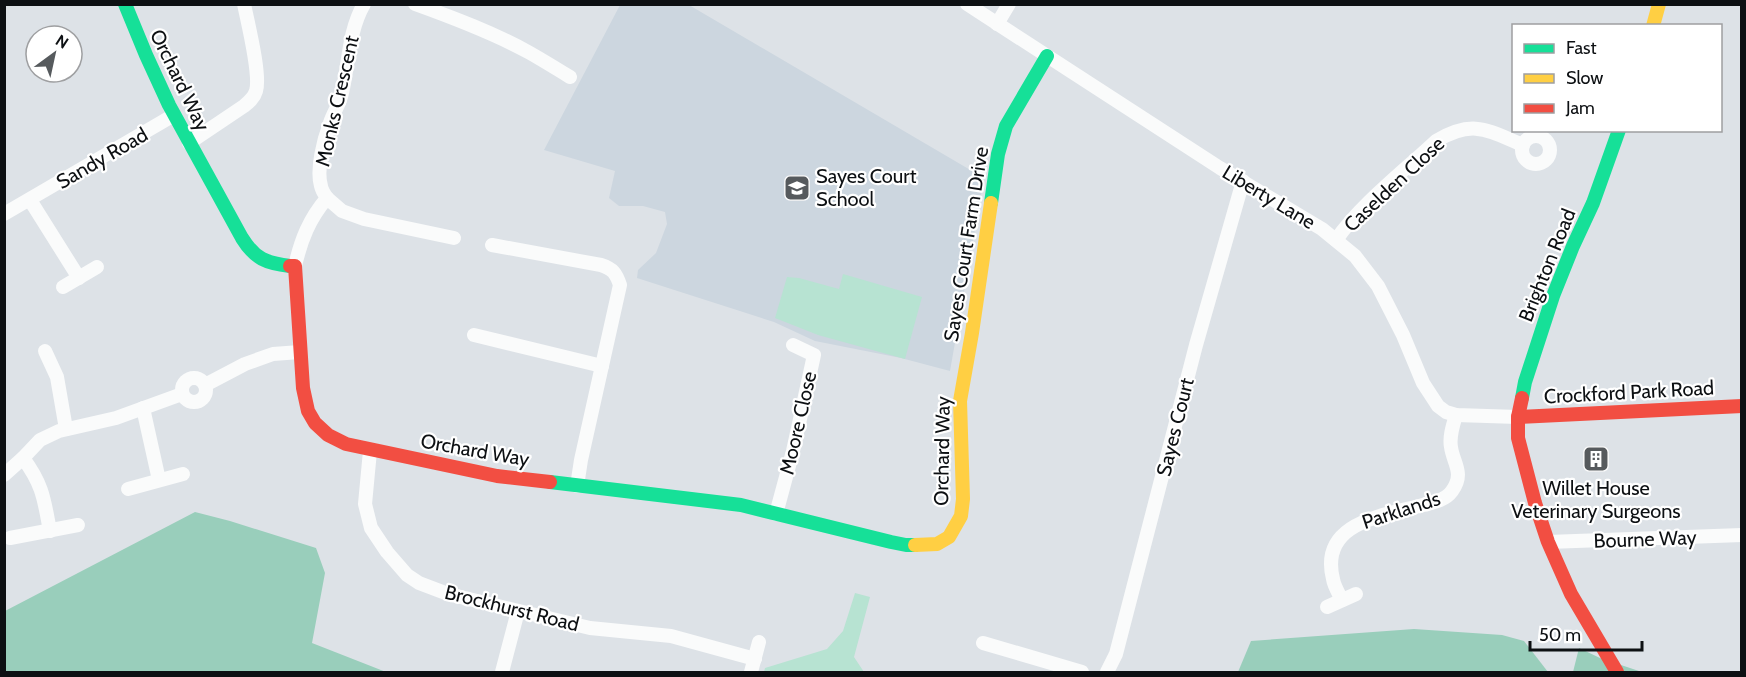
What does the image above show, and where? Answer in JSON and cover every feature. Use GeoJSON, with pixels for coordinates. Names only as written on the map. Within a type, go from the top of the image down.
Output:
{"type":"FeatureCollection","features":[{"type":"Feature","properties":{"kind":"street","name":"Orchard Way"},"geometry":{"type":"LineString","coordinates":[[125,4],[140,45],[174,115],[240,234],[254,255],[269,262],[295,266],[303,388],[308,411],[315,423],[328,435],[346,444],[370,451],[497,476],[741,505],[906,544],[937,544],[949,537],[961,516],[963,499],[960,401],[964,377]]}},
{"type":"Feature","properties":{"kind":"street"},"geometry":{"type":"LineString","coordinates":[[189,143],[244,106],[252,99],[256,90],[257,77],[244,4]]}},
{"type":"Feature","properties":{"kind":"street","name":"Monks Crescent"},"geometry":{"type":"LineString","coordinates":[[327,198],[321,188],[321,155],[330,123],[342,96],[351,39],[357,16],[364,4]]}},
{"type":"Feature","properties":{"kind":"street"},"geometry":{"type":"LineString","coordinates":[[415,4],[529,52],[570,77]]}},
{"type":"Feature","properties":{"kind":"street","name":"Liberty Lane"},"geometry":{"type":"LineString","coordinates":[[967,4],[1336,240],[1355,256],[1378,286],[1423,383],[1438,406],[1456,415]]}},
{"type":"Feature","properties":{"kind":"street"},"geometry":{"type":"LineString","coordinates":[[997,24],[1009,4]]}},
{"type":"Feature","properties":{"kind":"street"},"geometry":{"type":"LineString","coordinates":[[1654,24],[1659,4]]}},
{"type":"Feature","properties":{"kind":"street","name":"Sayes Court Farm Drive"},"geometry":{"type":"LineString","coordinates":[[964,377],[998,154],[1006,126],[1047,56]]}},
{"type":"Feature","properties":{"kind":"street","name":"Sandy Road"},"geometry":{"type":"LineString","coordinates":[[4,214],[174,115]]}},
{"type":"Feature","properties":{"kind":"street","name":"Caselden Close"},"geometry":{"type":"LineString","coordinates":[[1336,240],[1364,208],[1436,141],[1449,133],[1467,128],[1487,130],[1523,144]]}},
{"type":"Feature","properties":{"kind":"street","name":"Brighton Road"},"geometry":{"type":"LineString","coordinates":[[1617,132],[1593,203],[1553,296],[1525,382],[1518,417],[1518,438],[1548,542],[1570,594],[1617,672]]}},
{"type":"Feature","properties":{"kind":"street","name":"Sayes Court"},"geometry":{"type":"LineString","coordinates":[[1107,672],[1116,654],[1196,345],[1243,181]]}},
{"type":"Feature","properties":{"kind":"street"},"geometry":{"type":"LineString","coordinates":[[295,266],[300,242],[306,228],[327,198],[342,211],[364,219],[454,238]]}},
{"type":"Feature","properties":{"kind":"street"},"geometry":{"type":"LineString","coordinates":[[30,200],[79,278]]}},
{"type":"Feature","properties":{"kind":"street"},"geometry":{"type":"LineString","coordinates":[[492,245],[601,265],[612,268],[617,276],[620,285],[581,460],[578,486]]}},
{"type":"Feature","properties":{"kind":"street"},"geometry":{"type":"LineString","coordinates":[[63,287],[97,267]]}},
{"type":"Feature","properties":{"kind":"street"},"geometry":{"type":"LineString","coordinates":[[474,335],[602,366]]}},
{"type":"Feature","properties":{"kind":"street","name":"Moore Close"},"geometry":{"type":"LineString","coordinates":[[776,514],[793,451],[814,355],[793,345]]}},
{"type":"Feature","properties":{"kind":"street"},"geometry":{"type":"LineString","coordinates":[[45,351],[57,377],[66,429]]}},
{"type":"Feature","properties":{"kind":"street"},"geometry":{"type":"LineString","coordinates":[[4,475],[40,440],[66,429],[116,418],[182,394],[190,402],[197,402],[205,395],[205,385],[245,364],[273,354],[300,352]]}},
{"type":"Feature","properties":{"kind":"street","name":"Crockford Park Road"},"geometry":{"type":"LineString","coordinates":[[1518,417],[1742,406]]}},
{"type":"Feature","properties":{"kind":"street"},"geometry":{"type":"LineString","coordinates":[[143,408],[159,480]]}},
{"type":"Feature","properties":{"kind":"street"},"geometry":{"type":"LineString","coordinates":[[1456,415],[1518,417]]}},
{"type":"Feature","properties":{"kind":"street","name":"Parklands"},"geometry":{"type":"LineString","coordinates":[[1342,600],[1333,579],[1332,553],[1335,544],[1349,528],[1364,521],[1440,501],[1451,492],[1457,483],[1455,458],[1450,449],[1456,415]]}},
{"type":"Feature","properties":{"kind":"street","name":"Brockhurst Road"},"geometry":{"type":"LineString","coordinates":[[370,451],[365,504],[371,528],[406,575],[420,583],[448,594],[590,628],[671,636],[755,658]]}},
{"type":"Feature","properties":{"kind":"street"},"geometry":{"type":"LineString","coordinates":[[23,458],[42,489],[50,531]]}},
{"type":"Feature","properties":{"kind":"street"},"geometry":{"type":"LineString","coordinates":[[128,489],[183,474]]}},
{"type":"Feature","properties":{"kind":"street"},"geometry":{"type":"LineString","coordinates":[[10,538],[78,525]]}},
{"type":"Feature","properties":{"kind":"street","name":"Bourne Way"},"geometry":{"type":"LineString","coordinates":[[1548,542],[1742,535]]}},
{"type":"Feature","properties":{"kind":"street"},"geometry":{"type":"LineString","coordinates":[[1326,607],[1356,594]]}},
{"type":"Feature","properties":{"kind":"street"},"geometry":{"type":"LineString","coordinates":[[502,672],[518,611]]}},
{"type":"Feature","properties":{"kind":"street"},"geometry":{"type":"LineString","coordinates":[[751,672],[759,642]]}},
{"type":"Feature","properties":{"kind":"street"},"geometry":{"type":"LineString","coordinates":[[983,643],[1082,672]]}},
{"type":"Feature","properties":{"kind":"shaded area","name":"Sayes Court School"},"geometry":{"type":"Polygon","coordinates":[[[620,5],[689,5],[984,178],[950,371],[901,358],[815,341],[774,322],[637,278],[638,270],[656,253],[667,224],[665,212],[643,206],[619,206],[609,198],[615,171],[544,150],[620,5]]]}},
{"type":"Feature","properties":{"kind":"green space"},"geometry":{"type":"Polygon","coordinates":[[[843,274],[922,297],[905,359],[818,335],[775,318],[787,277],[839,289],[843,274]]]}},
{"type":"Feature","properties":{"kind":"green space"},"geometry":{"type":"Polygon","coordinates":[[[195,512],[316,548],[325,573],[312,643],[386,672],[5,672],[5,611],[195,512]]]}},
{"type":"Feature","properties":{"kind":"green space"},"geometry":{"type":"Polygon","coordinates":[[[855,593],[870,597],[854,657],[864,672],[764,672],[765,668],[827,649],[843,631],[855,593]]]}},
{"type":"Feature","properties":{"kind":"green space"},"geometry":{"type":"Polygon","coordinates":[[[1414,629],[1502,635],[1524,641],[1548,672],[1238,672],[1251,641],[1414,629]]]}},
{"type":"Feature","properties":{"kind":"green space"},"geometry":{"type":"Polygon","coordinates":[[[1579,648],[1600,658],[1642,672],[1573,672],[1579,648]]]}},
{"type":"Feature","properties":{"kind":"traffic: fast"},"geometry":{"type":"LineString","coordinates":[[125,4],[169,105],[242,238],[262,259],[290,266]]}},
{"type":"Feature","properties":{"kind":"traffic: fast"},"geometry":{"type":"LineString","coordinates":[[991,203],[998,154],[1006,126],[1047,56]]}},
{"type":"Feature","properties":{"kind":"traffic: fast"},"geometry":{"type":"LineString","coordinates":[[1522,398],[1553,296],[1593,203],[1618,132]]}},
{"type":"Feature","properties":{"kind":"traffic: fast"},"geometry":{"type":"LineString","coordinates":[[550,482],[741,505],[891,542],[915,545]]}},
{"type":"Feature","properties":{"kind":"traffic: slow"},"geometry":{"type":"LineString","coordinates":[[1654,24],[1659,4]]}},
{"type":"Feature","properties":{"kind":"traffic: slow"},"geometry":{"type":"LineString","coordinates":[[915,545],[937,544],[949,537],[961,516],[963,499],[960,401],[991,203]]}},
{"type":"Feature","properties":{"kind":"traffic: jam"},"geometry":{"type":"LineString","coordinates":[[290,266],[295,266],[303,388],[308,411],[315,423],[328,435],[346,444],[497,476],[550,482]]}},
{"type":"Feature","properties":{"kind":"traffic: jam"},"geometry":{"type":"LineString","coordinates":[[1522,398],[1518,417],[1518,438],[1548,542],[1571,594],[1617,672]]}},
{"type":"Feature","properties":{"kind":"traffic: jam"},"geometry":{"type":"LineString","coordinates":[[1518,417],[1742,406]]}},
{"type":"Feature","properties":{"kind":"place","name":"Sayes Court School"},"geometry":{"type":"Point","coordinates":[797,188]}},
{"type":"Feature","properties":{"kind":"place","name":"Willet House Veterinary Surgeons"},"geometry":{"type":"Point","coordinates":[1596,459]}}]}
